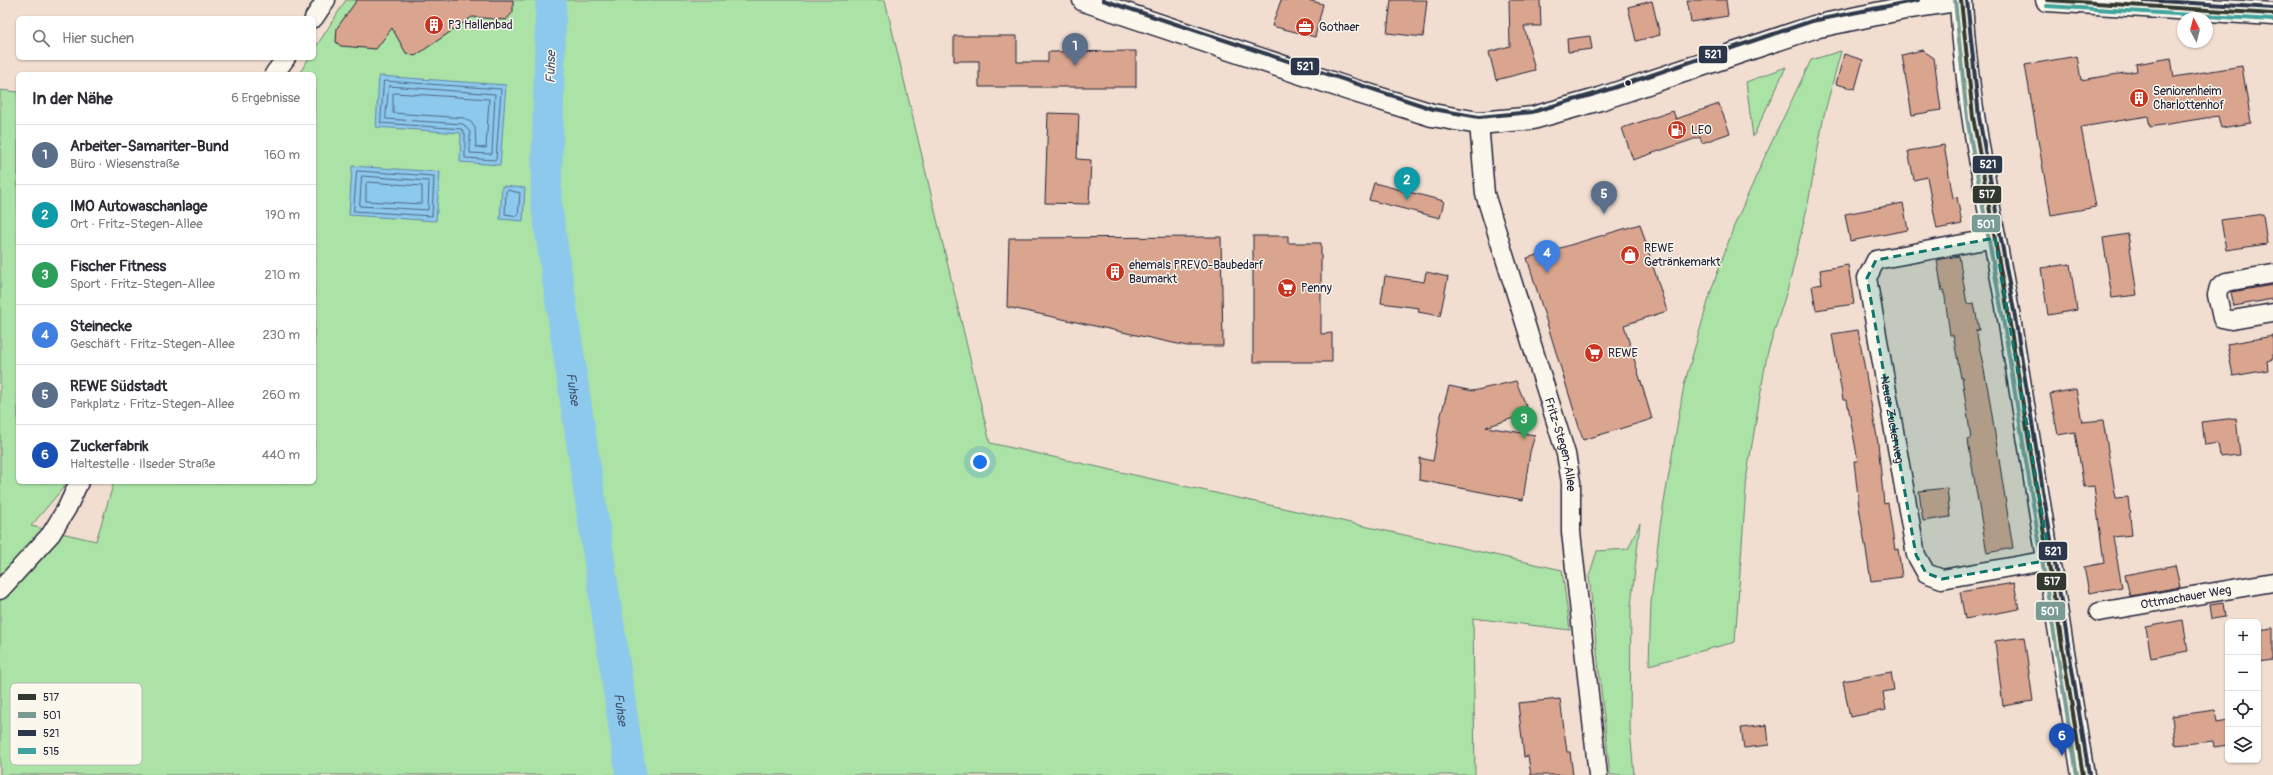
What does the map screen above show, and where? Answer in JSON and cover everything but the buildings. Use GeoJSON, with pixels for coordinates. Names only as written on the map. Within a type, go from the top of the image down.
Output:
{"type":"FeatureCollection","features":[{"type":"Feature","properties":{"kind":"street"},"geometry":{"type":"LineString","coordinates":[[315,16],[326,0]]}},
{"type":"Feature","properties":{"kind":"street"},"geometry":{"type":"LineString","coordinates":[[1084,0],[1364,93],[1432,114],[1479,123],[1533,118],[1548,114],[1600,99],[1814,27],[1905,8],[1957,0]]}},
{"type":"Feature","properties":{"kind":"street"},"geometry":{"type":"LineString","coordinates":[[1961,0],[1964,60],[1975,133],[1995,238],[2050,560],[2082,775]]}},
{"type":"Feature","properties":{"kind":"street"},"geometry":{"type":"LineString","coordinates":[[2047,0],[2108,2],[2273,14]]}},
{"type":"Feature","properties":{"kind":"street"},"geometry":{"type":"LineString","coordinates":[[276,72],[284,60]]}},
{"type":"Feature","properties":{"kind":"street","name":"Fritz-Stegen-Allee"},"geometry":{"type":"LineString","coordinates":[[1479,123],[1485,194],[1566,454],[1571,482],[1571,532],[1598,775]]}},
{"type":"Feature","properties":{"kind":"street","name":"Neuer Zuckerweg"},"geometry":{"type":"LineString","coordinates":[[1995,238],[1876,260],[1867,278],[1916,555],[1926,573],[1942,579],[2050,560]]}},
{"type":"Feature","properties":{"kind":"street"},"geometry":{"type":"LineString","coordinates":[[2273,274],[2226,282],[2219,287],[2217,295],[2222,318],[2232,320],[2273,313]]}},
{"type":"Feature","properties":{"kind":"street"},"geometry":{"type":"LineString","coordinates":[[0,590],[51,534],[67,508],[78,484]]}},
{"type":"Feature","properties":{"kind":"street","name":"Ottmachauer Weg"},"geometry":{"type":"LineString","coordinates":[[2099,612],[2273,582]]}},
{"type":"Feature","properties":{"kind":"highlighted area"},"geometry":{"type":"Polygon","coordinates":[[[1995,238],[2050,560],[1942,579],[1926,573],[1916,555],[1867,278],[1876,260],[1995,238]]]}},
{"type":"Feature","properties":{"kind":"green space"},"geometry":{"type":"Polygon","coordinates":[[[346,0],[885,0],[990,443],[1562,570],[1570,630],[1473,618],[1475,775],[0,775],[0,90],[16,92],[16,484],[66,484],[31,526],[96,541],[113,484],[316,484],[316,72],[300,72],[308,60],[316,60],[316,47],[346,0]]]}},
{"type":"Feature","properties":{"kind":"green space"},"geometry":{"type":"Polygon","coordinates":[[[1841,51],[1824,115],[1808,204],[1790,281],[1767,355],[1747,474],[1735,642],[1649,665],[1651,601],[1660,526],[1684,385],[1711,291],[1734,226],[1766,154],[1811,60],[1841,51]]]}},
{"type":"Feature","properties":{"kind":"green space"},"geometry":{"type":"Polygon","coordinates":[[[1786,67],[1753,137],[1746,82],[1786,67]]]}},
{"type":"Feature","properties":{"kind":"green space"},"geometry":{"type":"Polygon","coordinates":[[[1640,523],[1631,606],[1630,730],[1634,775],[1610,775],[1589,576],[1597,551],[1628,549],[1640,523]]]}},
{"type":"Feature","properties":{"kind":"water"},"geometry":{"type":"Polygon","coordinates":[[[379,76],[506,85],[500,165],[460,162],[461,133],[376,127],[379,76]]]}},
{"type":"Feature","properties":{"kind":"water"},"geometry":{"type":"Polygon","coordinates":[[[352,166],[440,172],[436,221],[349,215],[352,166]]]}},
{"type":"Feature","properties":{"kind":"water"},"geometry":{"type":"Polygon","coordinates":[[[502,186],[525,188],[523,221],[500,219],[502,186]]]}},
{"type":"Feature","properties":{"kind":"waterway","name":"Fuhse"},"geometry":{"type":"LineString","coordinates":[[551,0],[546,202],[631,775]]}},
{"type":"Feature","properties":{"kind":"transit line","name":"521"},"geometry":{"type":"LineString","coordinates":[[1103,0],[1433,109],[1479,117],[1532,112],[1598,93],[1812,21],[1918,0]]}},
{"type":"Feature","properties":{"kind":"transit line","name":"501"},"geometry":{"type":"LineString","coordinates":[[1955,0],[1967,118],[2002,313],[2077,775]]}},
{"type":"Feature","properties":{"kind":"transit line","name":"517"},"geometry":{"type":"LineString","coordinates":[[1961,0],[1973,117],[2008,312],[2083,775]]}},
{"type":"Feature","properties":{"kind":"transit line","name":"521"},"geometry":{"type":"LineString","coordinates":[[1967,0],[1979,117],[2014,311],[2089,774]]}},
{"type":"Feature","properties":{"kind":"transit line","name":"517"},"geometry":{"type":"LineString","coordinates":[[2047,0],[2273,14]]}},
{"type":"Feature","properties":{"kind":"transit line","name":"521"},"geometry":{"type":"LineString","coordinates":[[2144,0],[2273,8]]}},
{"type":"Feature","properties":{"kind":"transit line","name":"515"},"geometry":{"type":"LineString","coordinates":[[2047,6],[2273,20]]}},
{"type":"Feature","properties":{"kind":"place","name":"P3 Hallenbad"},"geometry":{"type":"Point","coordinates":[434,25]}},
{"type":"Feature","properties":{"kind":"place","name":"Gothaer"},"geometry":{"type":"Point","coordinates":[1305,27]}},
{"type":"Feature","properties":{"kind":"place","name":"Arbeiter-Samariter-Bund"},"geometry":{"type":"Point","coordinates":[1075,66]}},
{"type":"Feature","properties":{"kind":"place","name":"Seniorenheim Charlottenhof"},"geometry":{"type":"Point","coordinates":[2139,98]}},
{"type":"Feature","properties":{"kind":"place","name":"LEO"},"geometry":{"type":"Point","coordinates":[1677,130]}},
{"type":"Feature","properties":{"kind":"place","name":"IMO Autowaschanlage"},"geometry":{"type":"Point","coordinates":[1407,200]}},
{"type":"Feature","properties":{"kind":"place","name":"REWE Südstadt"},"geometry":{"type":"Point","coordinates":[1604,214]}},
{"type":"Feature","properties":{"kind":"place","name":"REWE Getränkemarkt"},"geometry":{"type":"Point","coordinates":[1630,255]}},
{"type":"Feature","properties":{"kind":"place","name":"ehemals PREVO-Baubedarf Baumarkt"},"geometry":{"type":"Point","coordinates":[1115,272]}},
{"type":"Feature","properties":{"kind":"place","name":"Steinecke"},"geometry":{"type":"Point","coordinates":[1547,273]}},
{"type":"Feature","properties":{"kind":"place","name":"Penny"},"geometry":{"type":"Point","coordinates":[1287,288]}},
{"type":"Feature","properties":{"kind":"place","name":"REWE"},"geometry":{"type":"Point","coordinates":[1594,353]}},
{"type":"Feature","properties":{"kind":"place","name":"Fischer Fitness"},"geometry":{"type":"Point","coordinates":[1524,439]}},
{"type":"Feature","properties":{"kind":"place","name":"Zuckerfabrik"},"geometry":{"type":"Point","coordinates":[2062,756]}}]}
